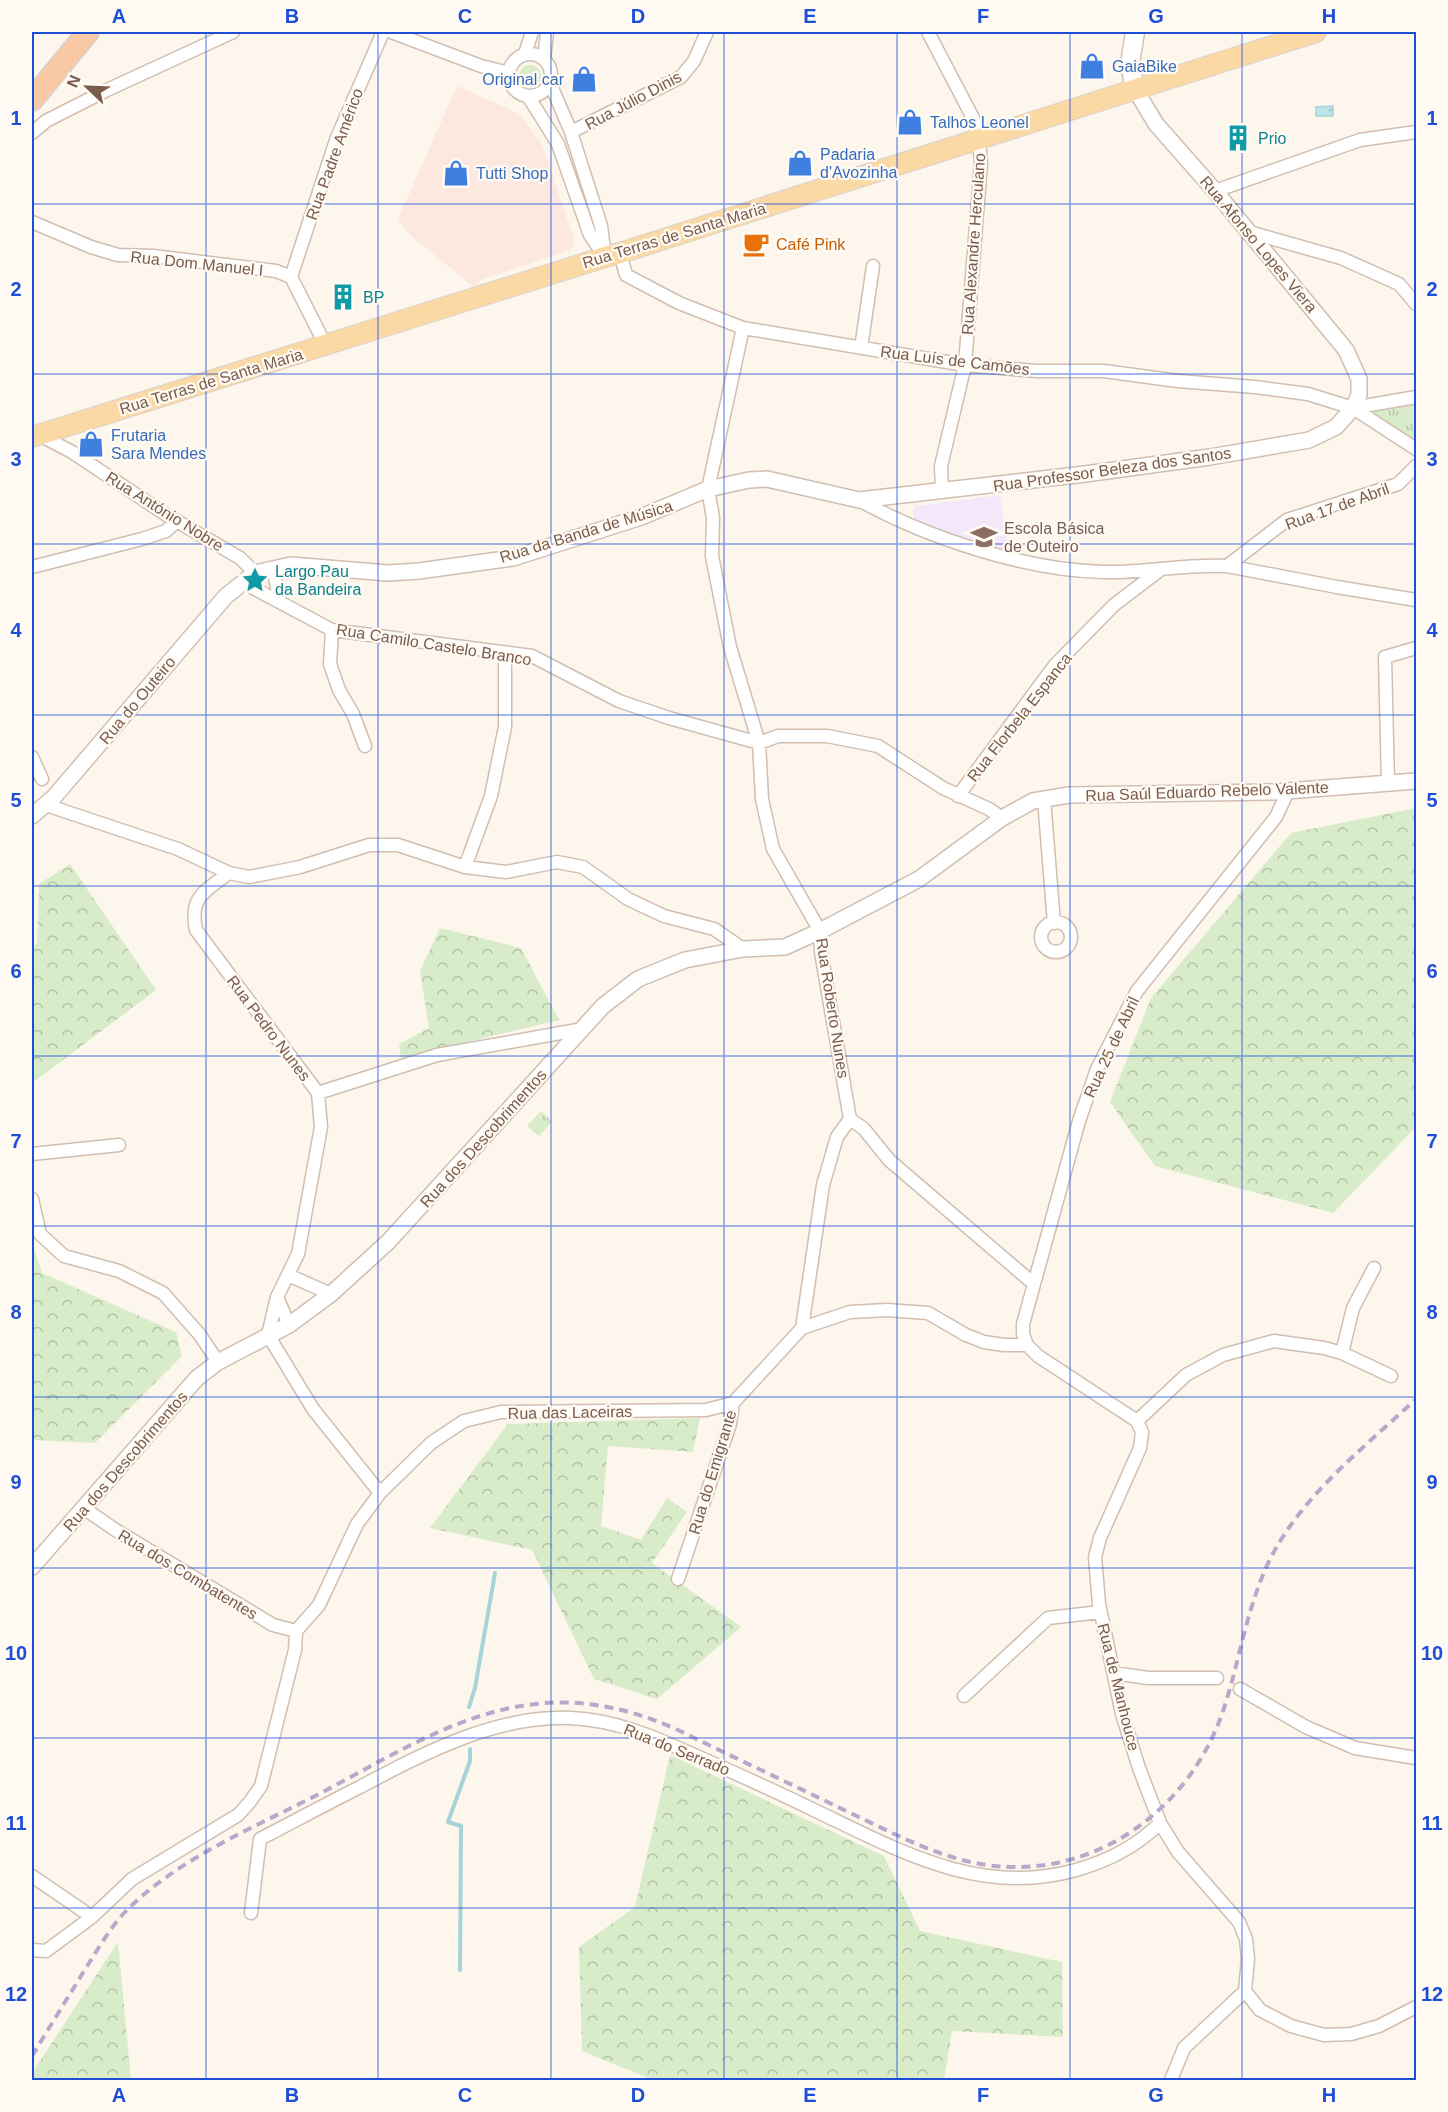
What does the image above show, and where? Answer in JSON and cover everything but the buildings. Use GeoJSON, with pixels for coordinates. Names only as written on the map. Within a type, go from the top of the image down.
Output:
{"type":"FeatureCollection","features":[{"type":"Feature","properties":{"kind":"highway"},"geometry":{"type":"LineString","coordinates":[[32,86],[76,32]]}},
{"type":"Feature","properties":{"kind":"highway"},"geometry":{"type":"LineString","coordinates":[[32,100],[88,32]]}},
{"type":"Feature","properties":{"kind":"main road"},"geometry":{"type":"LineString","coordinates":[[1135,32],[1130,64],[1135,89]]}},
{"type":"Feature","properties":{"kind":"main road","name":"Rua Terras de Santa Maria"},"geometry":{"type":"LineString","coordinates":[[34,434],[62,428],[326,346],[1316,32]]}},
{"type":"Feature","properties":{"kind":"street"},"geometry":{"type":"LineString","coordinates":[[32,133],[46,121],[107,90],[233,32]]}},
{"type":"Feature","properties":{"kind":"street","name":"Rua Padre Américo"},"geometry":{"type":"LineString","coordinates":[[291,277],[336,140],[382,32]]}},
{"type":"Feature","properties":{"kind":"street"},"geometry":{"type":"LineString","coordinates":[[391,32],[481,66],[509,73]]}},
{"type":"Feature","properties":{"kind":"street"},"geometry":{"type":"LineString","coordinates":[[525,54],[532,32]]}},
{"type":"Feature","properties":{"kind":"street"},"geometry":{"type":"LineString","coordinates":[[544,59],[547,32]]}},
{"type":"Feature","properties":{"kind":"street","name":"Rua Júlio Dinis"},"geometry":{"type":"LineString","coordinates":[[571,132],[681,77],[694,61],[706,32]]}},
{"type":"Feature","properties":{"kind":"street","name":"Rua Alexandre Herculano"},"geometry":{"type":"LineString","coordinates":[[928,32],[973,118],[979,139],[981,164],[965,364],[942,466],[942,491]]}},
{"type":"Feature","properties":{"kind":"street"},"geometry":{"type":"LineString","coordinates":[[550,83],[541,93],[528,96],[521,94],[512,86],[509,73],[514,61],[525,54],[532,53],[544,59],[551,70],[550,83],[571,132],[601,226],[613,255]]}},
{"type":"Feature","properties":{"kind":"street","name":"Rua Afonso Lopes Viera"},"geometry":{"type":"LineString","coordinates":[[1135,89],[1156,124],[1215,191],[1346,350],[1359,379],[1359,395],[1353,408]]}},
{"type":"Feature","properties":{"kind":"street"},"geometry":{"type":"LineString","coordinates":[[528,96],[558,144],[590,236],[613,255]]}},
{"type":"Feature","properties":{"kind":"street"},"geometry":{"type":"LineString","coordinates":[[1215,191],[1360,140],[1416,132]]}},
{"type":"Feature","properties":{"kind":"street","name":"Rua Dom Manuel I"},"geometry":{"type":"LineString","coordinates":[[32,222],[91,247],[118,255],[153,256],[276,271],[291,277]]}},
{"type":"Feature","properties":{"kind":"street"},"geometry":{"type":"LineString","coordinates":[[1249,232],[1341,258],[1400,284],[1416,302]]}},
{"type":"Feature","properties":{"kind":"street","name":"Rua Luís de Camões"},"geometry":{"type":"LineString","coordinates":[[613,255],[626,274],[679,303],[743,328],[965,364],[1036,371],[1104,371],[1178,381],[1256,387],[1308,394],[1353,408]]}},
{"type":"Feature","properties":{"kind":"street"},"geometry":{"type":"LineString","coordinates":[[861,348],[873,266]]}},
{"type":"Feature","properties":{"kind":"street"},"geometry":{"type":"LineString","coordinates":[[291,277],[326,346]]}},
{"type":"Feature","properties":{"kind":"street"},"geometry":{"type":"LineString","coordinates":[[708,489],[743,328]]}},
{"type":"Feature","properties":{"kind":"street"},"geometry":{"type":"LineString","coordinates":[[1353,408],[1416,397]]}},
{"type":"Feature","properties":{"kind":"street"},"geometry":{"type":"LineString","coordinates":[[1353,408],[1416,448]]}},
{"type":"Feature","properties":{"kind":"street","name":"Rua Professor Beleza dos Santos"},"geometry":{"type":"LineString","coordinates":[[859,500],[1210,457],[1309,441],[1336,427],[1353,408]]}},
{"type":"Feature","properties":{"kind":"street"},"geometry":{"type":"LineString","coordinates":[[62,428],[72,452]]}},
{"type":"Feature","properties":{"kind":"street","name":"Rua António Nobre"},"geometry":{"type":"LineString","coordinates":[[34,434],[72,452],[177,521],[240,558],[255,573]]}},
{"type":"Feature","properties":{"kind":"street","name":"Rua 17 de Abril"},"geometry":{"type":"LineString","coordinates":[[1227,566],[1287,520],[1398,484],[1416,466]]}},
{"type":"Feature","properties":{"kind":"street","name":"Rua da Banda de Música"},"geometry":{"type":"LineString","coordinates":[[273,568],[291,565],[388,573],[513,558],[650,513],[708,489],[749,480],[766,479],[859,500]]}},
{"type":"Feature","properties":{"kind":"street","name":"Rua Roberto Nunes"},"geometry":{"type":"LineString","coordinates":[[708,489],[713,518],[712,556],[730,647],[759,742],[762,799],[773,849],[820,931],[821,952],[850,1119]]}},
{"type":"Feature","properties":{"kind":"street"},"geometry":{"type":"LineString","coordinates":[[859,500],[926,531],[996,555],[1032,564],[1103,572],[1227,566],[1337,588],[1416,600]]}},
{"type":"Feature","properties":{"kind":"street"},"geometry":{"type":"LineString","coordinates":[[32,567],[142,539],[166,531],[177,521]]}},
{"type":"Feature","properties":{"kind":"street"},"geometry":{"type":"LineString","coordinates":[[242,582],[255,573],[273,568],[280,602]]}},
{"type":"Feature","properties":{"kind":"street","name":"Rua Florbela Espanca"},"geometry":{"type":"LineString","coordinates":[[958,796],[1055,665],[1114,605],[1162,568]]}},
{"type":"Feature","properties":{"kind":"street","name":"Rua Camilo Castelo Branco"},"geometry":{"type":"LineString","coordinates":[[242,582],[332,630],[532,656],[619,701],[659,715],[759,742]]}},
{"type":"Feature","properties":{"kind":"street","name":"Rua do Outeiro"},"geometry":{"type":"LineString","coordinates":[[32,816],[46,805],[129,712],[209,616],[242,582]]}},
{"type":"Feature","properties":{"kind":"street"},"geometry":{"type":"LineString","coordinates":[[332,630],[330,664],[339,690],[353,714],[365,746]]}},
{"type":"Feature","properties":{"kind":"street"},"geometry":{"type":"LineString","coordinates":[[1388,783],[1385,657],[1416,648]]}},
{"type":"Feature","properties":{"kind":"street"},"geometry":{"type":"LineString","coordinates":[[465,867],[491,796],[505,727],[505,653]]}},
{"type":"Feature","properties":{"kind":"street"},"geometry":{"type":"LineString","coordinates":[[759,742],[778,736],[827,736],[878,746],[958,796],[989,809],[1002,818]]}},
{"type":"Feature","properties":{"kind":"street"},"geometry":{"type":"LineString","coordinates":[[32,757],[42,779]]}},
{"type":"Feature","properties":{"kind":"street","name":"Rua Saúl Eduardo Rebelo Valente"},"geometry":{"type":"LineString","coordinates":[[1002,818],[1033,801],[1069,795],[1288,791],[1416,781]]}},
{"type":"Feature","properties":{"kind":"street","name":"Rua 25 de Abril"},"geometry":{"type":"LineString","coordinates":[[1027,1345],[1023,1334],[1023,1324],[1079,1121],[1097,1070],[1137,991],[1276,817],[1288,791]]}},
{"type":"Feature","properties":{"kind":"street"},"geometry":{"type":"LineString","coordinates":[[1044,799],[1054,922]]}},
{"type":"Feature","properties":{"kind":"street"},"geometry":{"type":"LineString","coordinates":[[46,805],[178,849],[229,873],[249,877],[300,867],[369,845],[398,845],[465,867],[506,872],[557,862],[583,867],[628,899],[663,916],[714,929],[743,949]]}},
{"type":"Feature","properties":{"kind":"street","name":"Rua dos Descobrimentos"},"geometry":{"type":"LineString","coordinates":[[32,1568],[184,1392],[218,1362],[289,1325],[331,1294],[388,1242],[603,1006],[638,979],[685,960],[743,949],[786,947],[820,931],[919,879],[1002,818]]}},
{"type":"Feature","properties":{"kind":"street","name":"Rua Pedro Nunes"},"geometry":{"type":"LineString","coordinates":[[229,873],[202,893],[192,913],[196,930],[318,1094],[321,1126],[298,1254],[278,1297],[268,1335]]}},
{"type":"Feature","properties":{"kind":"street"},"geometry":{"type":"LineString","coordinates":[[318,1094],[437,1055],[583,1029]]}},
{"type":"Feature","properties":{"kind":"street"},"geometry":{"type":"LineString","coordinates":[[802,1328],[824,1185],[837,1137],[850,1119],[864,1129],[888,1160],[1034,1284]]}},
{"type":"Feature","properties":{"kind":"street"},"geometry":{"type":"LineString","coordinates":[[32,1143],[32,1153],[119,1145]]}},
{"type":"Feature","properties":{"kind":"street"},"geometry":{"type":"LineString","coordinates":[[32,1199],[40,1234],[64,1256],[119,1271],[163,1293],[200,1335],[218,1362]]}},
{"type":"Feature","properties":{"kind":"street"},"geometry":{"type":"LineString","coordinates":[[1342,1353],[1353,1308],[1374,1268]]}},
{"type":"Feature","properties":{"kind":"street"},"geometry":{"type":"LineString","coordinates":[[288,1275],[331,1294]]}},
{"type":"Feature","properties":{"kind":"street"},"geometry":{"type":"LineString","coordinates":[[278,1297],[289,1325]]}},
{"type":"Feature","properties":{"kind":"street","name":"Rua do Emigrante"},"geometry":{"type":"LineString","coordinates":[[678,1579],[730,1424],[733,1403],[802,1328],[850,1312],[928,1313],[966,1335],[984,1342],[1027,1345]]}},
{"type":"Feature","properties":{"kind":"street"},"geometry":{"type":"LineString","coordinates":[[268,1335],[313,1409],[380,1493]]}},
{"type":"Feature","properties":{"kind":"street"},"geometry":{"type":"LineString","coordinates":[[1027,1345],[1038,1356],[1137,1421],[1186,1375],[1222,1355],[1274,1341],[1342,1353],[1390,1376]]}},
{"type":"Feature","properties":{"kind":"street","name":"Rua das Laceiras"},"geometry":{"type":"LineString","coordinates":[[296,1631],[319,1605],[357,1524],[380,1493],[431,1443],[464,1421],[501,1412],[706,1410],[733,1403]]}},
{"type":"Feature","properties":{"kind":"street","name":"Rua de Manhouce"},"geometry":{"type":"LineString","coordinates":[[1137,1421],[1142,1432],[1140,1448],[1100,1538],[1095,1557],[1095,1580],[1100,1612],[1126,1725],[1139,1768],[1160,1823],[1178,1852],[1239,1922],[1246,1939],[1248,1959],[1245,1991]]}},
{"type":"Feature","properties":{"kind":"street","name":"Rua dos Combatentes"},"geometry":{"type":"LineString","coordinates":[[85,1509],[273,1625],[296,1631]]}},
{"type":"Feature","properties":{"kind":"street"},"geometry":{"type":"LineString","coordinates":[[964,1696],[1048,1618],[1100,1612]]}},
{"type":"Feature","properties":{"kind":"street"},"geometry":{"type":"LineString","coordinates":[[32,1950],[46,1951],[92,1917],[132,1879],[238,1815],[249,1803],[261,1786],[295,1650],[296,1631]]}},
{"type":"Feature","properties":{"kind":"street"},"geometry":{"type":"LineString","coordinates":[[1114,1673],[1148,1678],[1217,1678]]}},
{"type":"Feature","properties":{"kind":"street"},"geometry":{"type":"LineString","coordinates":[[1240,1689],[1306,1727],[1354,1748],[1416,1758]]}},
{"type":"Feature","properties":{"kind":"street","name":"Rua do Serrado"},"geometry":{"type":"LineString","coordinates":[[251,1913],[260,1839],[428,1754],[491,1729],[529,1720],[579,1718],[627,1727],[769,1788],[915,1857],[970,1875],[990,1878],[1029,1878],[1071,1872],[1107,1860],[1125,1851],[1160,1823]]}},
{"type":"Feature","properties":{"kind":"street"},"geometry":{"type":"LineString","coordinates":[[32,1876],[92,1917]]}},
{"type":"Feature","properties":{"kind":"street"},"geometry":{"type":"LineString","coordinates":[[1171,2080],[1184,2049],[1245,1991],[1260,2010],[1291,2026],[1324,2035],[1351,2034],[1379,2026],[1416,2007]]}},
{"type":"Feature","properties":{"kind":"shaded area"},"geometry":{"type":"Polygon","coordinates":[[[457,86],[521,116],[543,146],[574,240],[571,250],[482,279],[474,287],[411,236],[398,219],[457,86]]]}},
{"type":"Feature","properties":{"kind":"shaded area","name":"Escola Básica de Outeiro"},"geometry":{"type":"Polygon","coordinates":[[[1000,495],[1009,554],[914,521],[913,518],[916,506],[1000,495]]]}},
{"type":"Feature","properties":{"kind":"green space"},"geometry":{"type":"Polygon","coordinates":[[[530,65],[538,68],[541,76],[538,84],[530,87],[522,84],[519,76],[522,68],[530,65]]]}},
{"type":"Feature","properties":{"kind":"green space"},"geometry":{"type":"Polygon","coordinates":[[[1416,400],[1416,445],[1364,412],[1416,400]]]}},
{"type":"Feature","properties":{"kind":"green space"},"geometry":{"type":"Polygon","coordinates":[[[1416,808],[1416,1127],[1333,1213],[1155,1166],[1110,1102],[1151,998],[1291,833],[1416,808]]]}},
{"type":"Feature","properties":{"kind":"green space"},"geometry":{"type":"Polygon","coordinates":[[[70,864],[156,990],[35,1081],[32,1079],[32,950],[37,942],[39,884],[70,864]]]}},
{"type":"Feature","properties":{"kind":"green space"},"geometry":{"type":"Polygon","coordinates":[[[440,928],[521,948],[559,1020],[401,1058],[399,1044],[429,1028],[420,971],[440,928]]]}},
{"type":"Feature","properties":{"kind":"green space"},"geometry":{"type":"Polygon","coordinates":[[[541,1111],[552,1122],[539,1136],[527,1126],[541,1111]]]}},
{"type":"Feature","properties":{"kind":"green space"},"geometry":{"type":"Polygon","coordinates":[[[32,1242],[42,1273],[176,1332],[182,1356],[95,1443],[32,1440],[32,1242]]]}},
{"type":"Feature","properties":{"kind":"green space"},"geometry":{"type":"Polygon","coordinates":[[[700,1418],[693,1452],[608,1446],[601,1526],[641,1540],[667,1498],[687,1512],[652,1563],[741,1627],[657,1699],[594,1679],[532,1550],[430,1528],[508,1424],[700,1418]]]}},
{"type":"Feature","properties":{"kind":"green space"},"geometry":{"type":"Polygon","coordinates":[[[670,1755],[884,1856],[920,1931],[1062,1962],[1063,2037],[952,2031],[944,2080],[649,2080],[582,2051],[579,1947],[635,1907],[670,1755]]]}},
{"type":"Feature","properties":{"kind":"green space"},"geometry":{"type":"Polygon","coordinates":[[[118,1942],[131,2080],[32,2080],[32,2073],[118,1942]]]}},
{"type":"Feature","properties":{"kind":"water"},"geometry":{"type":"Polygon","coordinates":[[[1333,106],[1333,116],[1316,116],[1316,107],[1333,106]]]}},
{"type":"Feature","properties":{"kind":"waterway"},"geometry":{"type":"LineString","coordinates":[[469,1707],[475,1688],[495,1573]]}},
{"type":"Feature","properties":{"kind":"waterway"},"geometry":{"type":"LineString","coordinates":[[460,1970],[461,1826],[448,1822],[470,1761],[470,1749]]}},
{"type":"Feature","properties":{"kind":"railway"},"geometry":{"type":"LineString","coordinates":[[32,2056],[114,1925],[146,1892],[169,1875],[218,1845],[424,1738],[479,1716],[507,1709],[536,1704],[573,1703],[627,1711],[678,1730],[902,1838],[962,1860],[1004,1867],[1045,1865],[1084,1855],[1121,1838],[1153,1815],[1181,1786],[1205,1752],[1229,1693],[1258,1588],[1276,1548],[1290,1527],[1322,1487],[1416,1399]]}},
{"type":"Feature","properties":{"kind":"place","name":"GaiaBike"},"geometry":{"type":"Point","coordinates":[1092,66]}},
{"type":"Feature","properties":{"kind":"place","name":"Original car"},"geometry":{"type":"Point","coordinates":[584,79]}},
{"type":"Feature","properties":{"kind":"place","name":"Talhos Leonel"},"geometry":{"type":"Point","coordinates":[910,122]}},
{"type":"Feature","properties":{"kind":"place","name":"Prio"},"geometry":{"type":"Point","coordinates":[1238,138]}},
{"type":"Feature","properties":{"kind":"place","name":"Padaria d'Avozinha"},"geometry":{"type":"Point","coordinates":[800,163]}},
{"type":"Feature","properties":{"kind":"place","name":"Tutti Shop"},"geometry":{"type":"Point","coordinates":[456,173]}},
{"type":"Feature","properties":{"kind":"place","name":"Café Pink"},"geometry":{"type":"Point","coordinates":[756,244]}},
{"type":"Feature","properties":{"kind":"place","name":"BP"},"geometry":{"type":"Point","coordinates":[343,297]}},
{"type":"Feature","properties":{"kind":"place","name":"Frutaria Sara Mendes"},"geometry":{"type":"Point","coordinates":[91,444]}},
{"type":"Feature","properties":{"kind":"place","name":"Escola Básica de Outeiro"},"geometry":{"type":"Point","coordinates":[984,537]}},
{"type":"Feature","properties":{"kind":"place","name":"Largo Pau da Bandeira"},"geometry":{"type":"Point","coordinates":[255,580]}}]}
